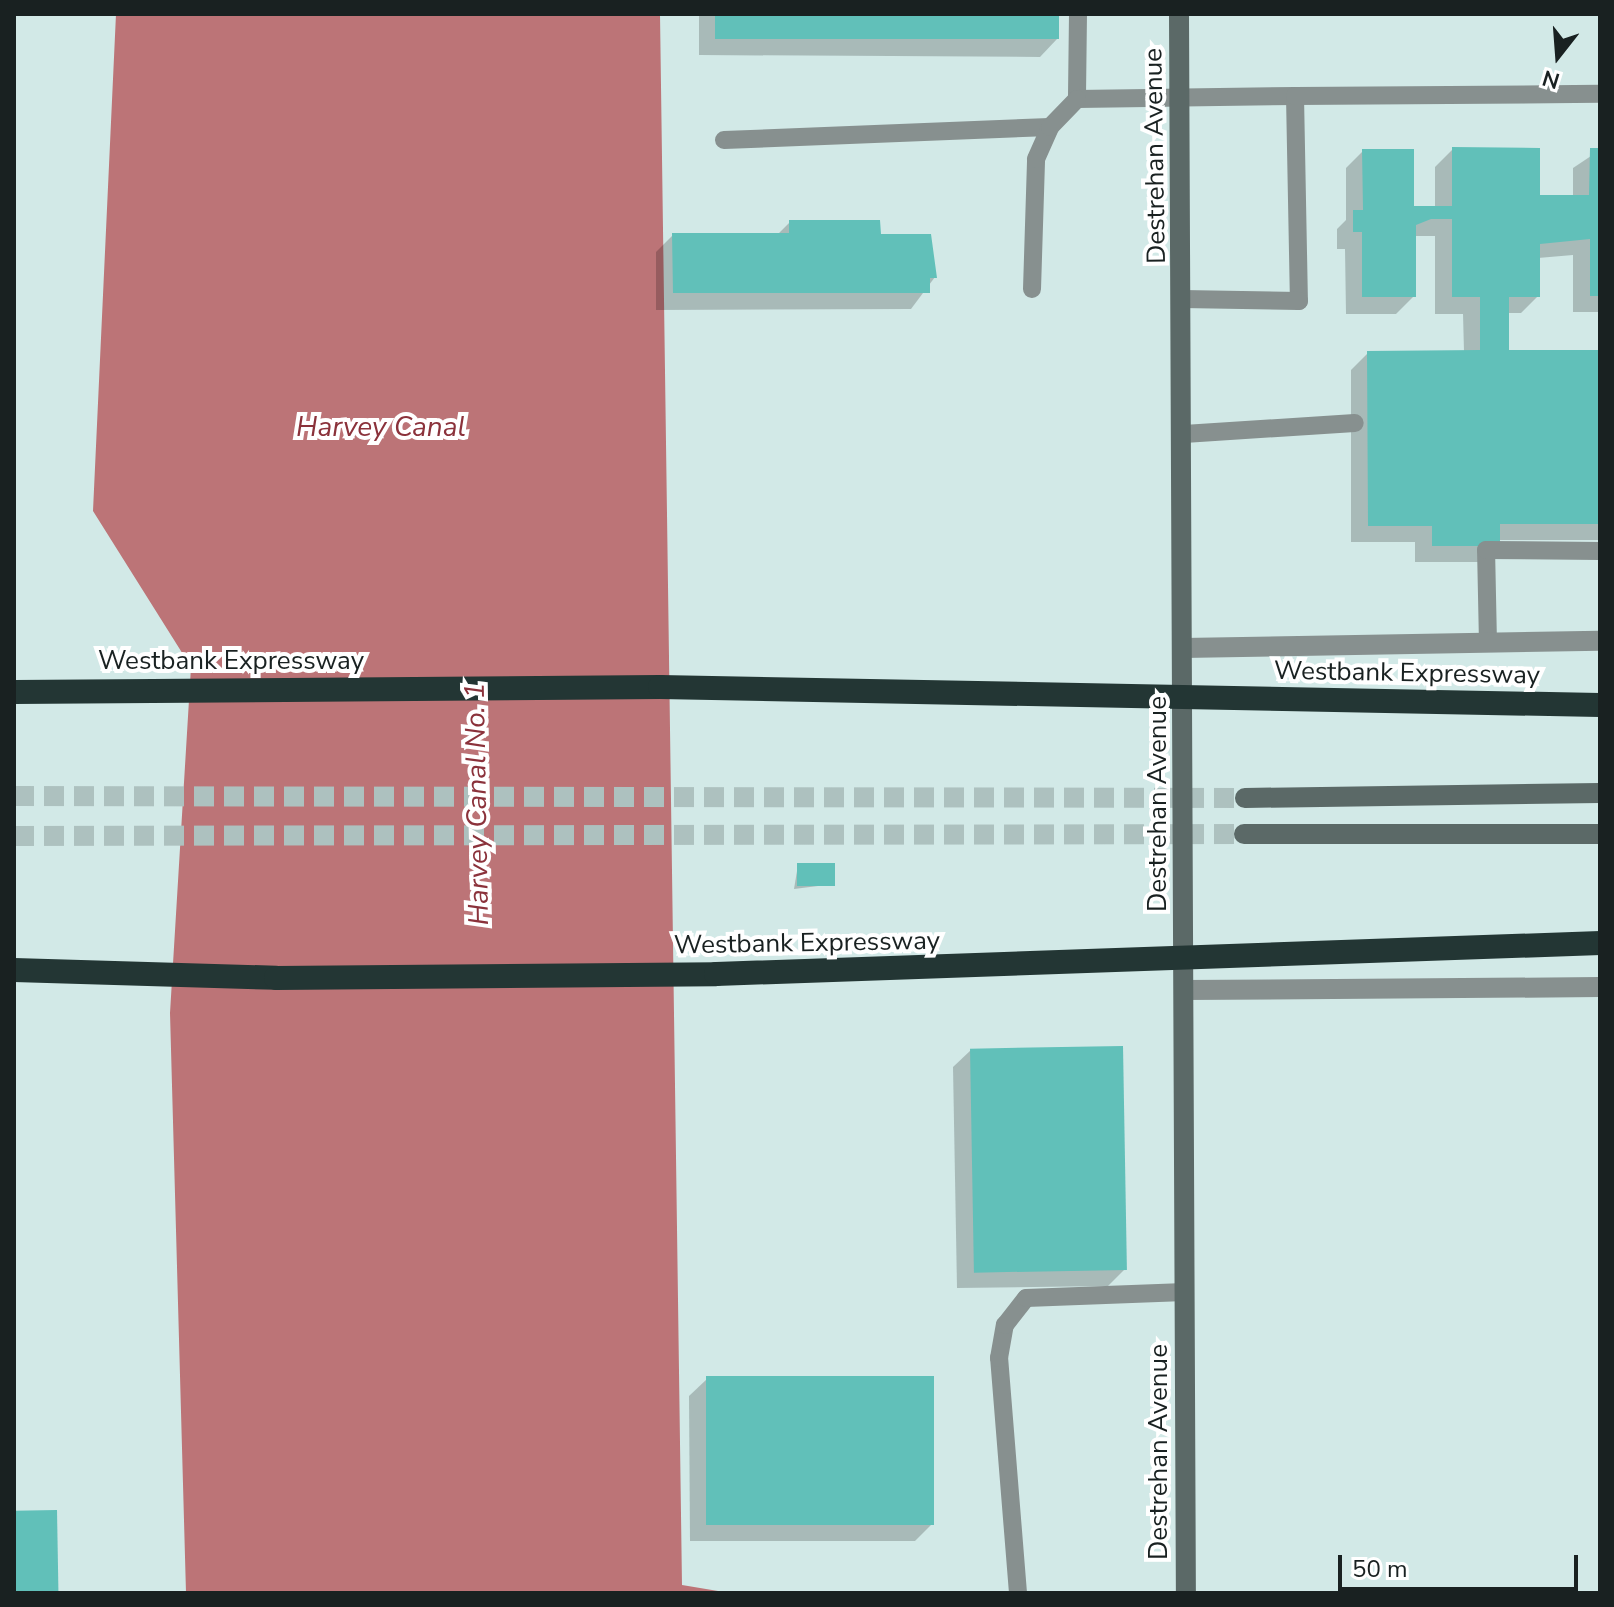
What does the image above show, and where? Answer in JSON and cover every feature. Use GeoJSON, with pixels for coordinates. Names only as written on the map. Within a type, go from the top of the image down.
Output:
{"type":"FeatureCollection","features":[{"type":"Feature","properties":{"kind":"highway","name":"Westbank Expressway"},"geometry":{"type":"LineString","coordinates":[[14,692],[660,687],[1600,705]]}},
{"type":"Feature","properties":{"kind":"highway","name":"Westbank Expressway"},"geometry":{"type":"LineString","coordinates":[[14,970],[276,978],[716,974],[1600,943]]}},
{"type":"Feature","properties":{"kind":"main road","name":"Destrehan Avenue"},"geometry":{"type":"LineString","coordinates":[[1179,14],[1184,434],[1186,1593]]}},
{"type":"Feature","properties":{"kind":"main road"},"geometry":{"type":"LineString","coordinates":[[1245,798],[1600,793]]}},
{"type":"Feature","properties":{"kind":"main road"},"geometry":{"type":"LineString","coordinates":[[1244,834],[1600,834]]}},
{"type":"Feature","properties":{"kind":"street","name":"Westbank Expressway"},"geometry":{"type":"LineString","coordinates":[[1183,648],[1600,641]]}},
{"type":"Feature","properties":{"kind":"street"},"geometry":{"type":"LineString","coordinates":[[1184,990],[1600,987]]}},
{"type":"Feature","properties":{"kind":"lane"},"geometry":{"type":"LineString","coordinates":[[1077,99],[1078,14]]}},
{"type":"Feature","properties":{"kind":"lane"},"geometry":{"type":"LineString","coordinates":[[1032,289],[1030,203],[1050,127],[1077,99],[1179,93],[1295,96],[1600,94]]}},
{"type":"Feature","properties":{"kind":"lane"},"geometry":{"type":"LineString","coordinates":[[1182,299],[1299,301],[1295,96]]}},
{"type":"Feature","properties":{"kind":"lane"},"geometry":{"type":"LineString","coordinates":[[724,140],[1050,127]]}},
{"type":"Feature","properties":{"kind":"lane"},"geometry":{"type":"LineString","coordinates":[[1184,434],[1355,423]]}},
{"type":"Feature","properties":{"kind":"lane"},"geometry":{"type":"LineString","coordinates":[[1488,643],[1486,550],[1600,551]]}},
{"type":"Feature","properties":{"kind":"lane"},"geometry":{"type":"LineString","coordinates":[[1018,1593],[999,1358],[1005,1325],[1026,1298],[1185,1292]]}},
{"type":"Feature","properties":{"kind":"water","name":"Harvey Canal"},"geometry":{"type":"Polygon","coordinates":[[[116,14],[660,14],[682,1585],[730,1593],[186,1593],[170,1013],[191,667],[93,511],[116,14]]]}},
{"type":"Feature","properties":{"kind":"building"},"geometry":{"type":"Polygon","coordinates":[[[715,14],[1059,14],[1059,39],[715,39],[715,14]]]}},
{"type":"Feature","properties":{"kind":"building"},"geometry":{"type":"Polygon","coordinates":[[[1452,147],[1540,148],[1540,195],[1589,195],[1590,148],[1600,148],[1600,296],[1590,296],[1590,239],[1540,244],[1540,297],[1509,297],[1509,350],[1600,350],[1600,524],[1500,524],[1500,546],[1432,546],[1432,526],[1368,526],[1367,351],[1480,350],[1480,297],[1452,297],[1452,219],[1431,219],[1416,225],[1416,297],[1362,297],[1362,232],[1353,232],[1353,210],[1363,210],[1362,149],[1414,149],[1414,206],[1452,206],[1452,147]]]}},
{"type":"Feature","properties":{"kind":"building"},"geometry":{"type":"Polygon","coordinates":[[[789,220],[880,220],[881,234],[931,234],[937,278],[930,278],[930,293],[673,293],[672,233],[789,233],[789,220]]]}},
{"type":"Feature","properties":{"kind":"building"},"geometry":{"type":"Polygon","coordinates":[[[797,863],[835,863],[835,886],[797,886],[797,863]]]}},
{"type":"Feature","properties":{"kind":"building"},"geometry":{"type":"Polygon","coordinates":[[[1123,1046],[1127,1270],[974,1273],[970,1049],[1123,1046]]]}},
{"type":"Feature","properties":{"kind":"building"},"geometry":{"type":"Polygon","coordinates":[[[706,1376],[934,1376],[934,1525],[706,1525],[706,1376]]]}},
{"type":"Feature","properties":{"kind":"building"},"geometry":{"type":"Polygon","coordinates":[[[57,1510],[58,1593],[15,1593],[14,1511],[57,1510]]]}},
{"type":"Feature","properties":{"kind":"tunnel"},"geometry":{"type":"LineString","coordinates":[[14,796],[1245,798]]}},
{"type":"Feature","properties":{"kind":"tunnel"},"geometry":{"type":"LineString","coordinates":[[14,836],[1244,834]]}},
{"type":"Feature","properties":{"kind":"water label","name":"Harvey Canal No. 1"},"geometry":{"type":"Point","coordinates":[477,804]}}]}
